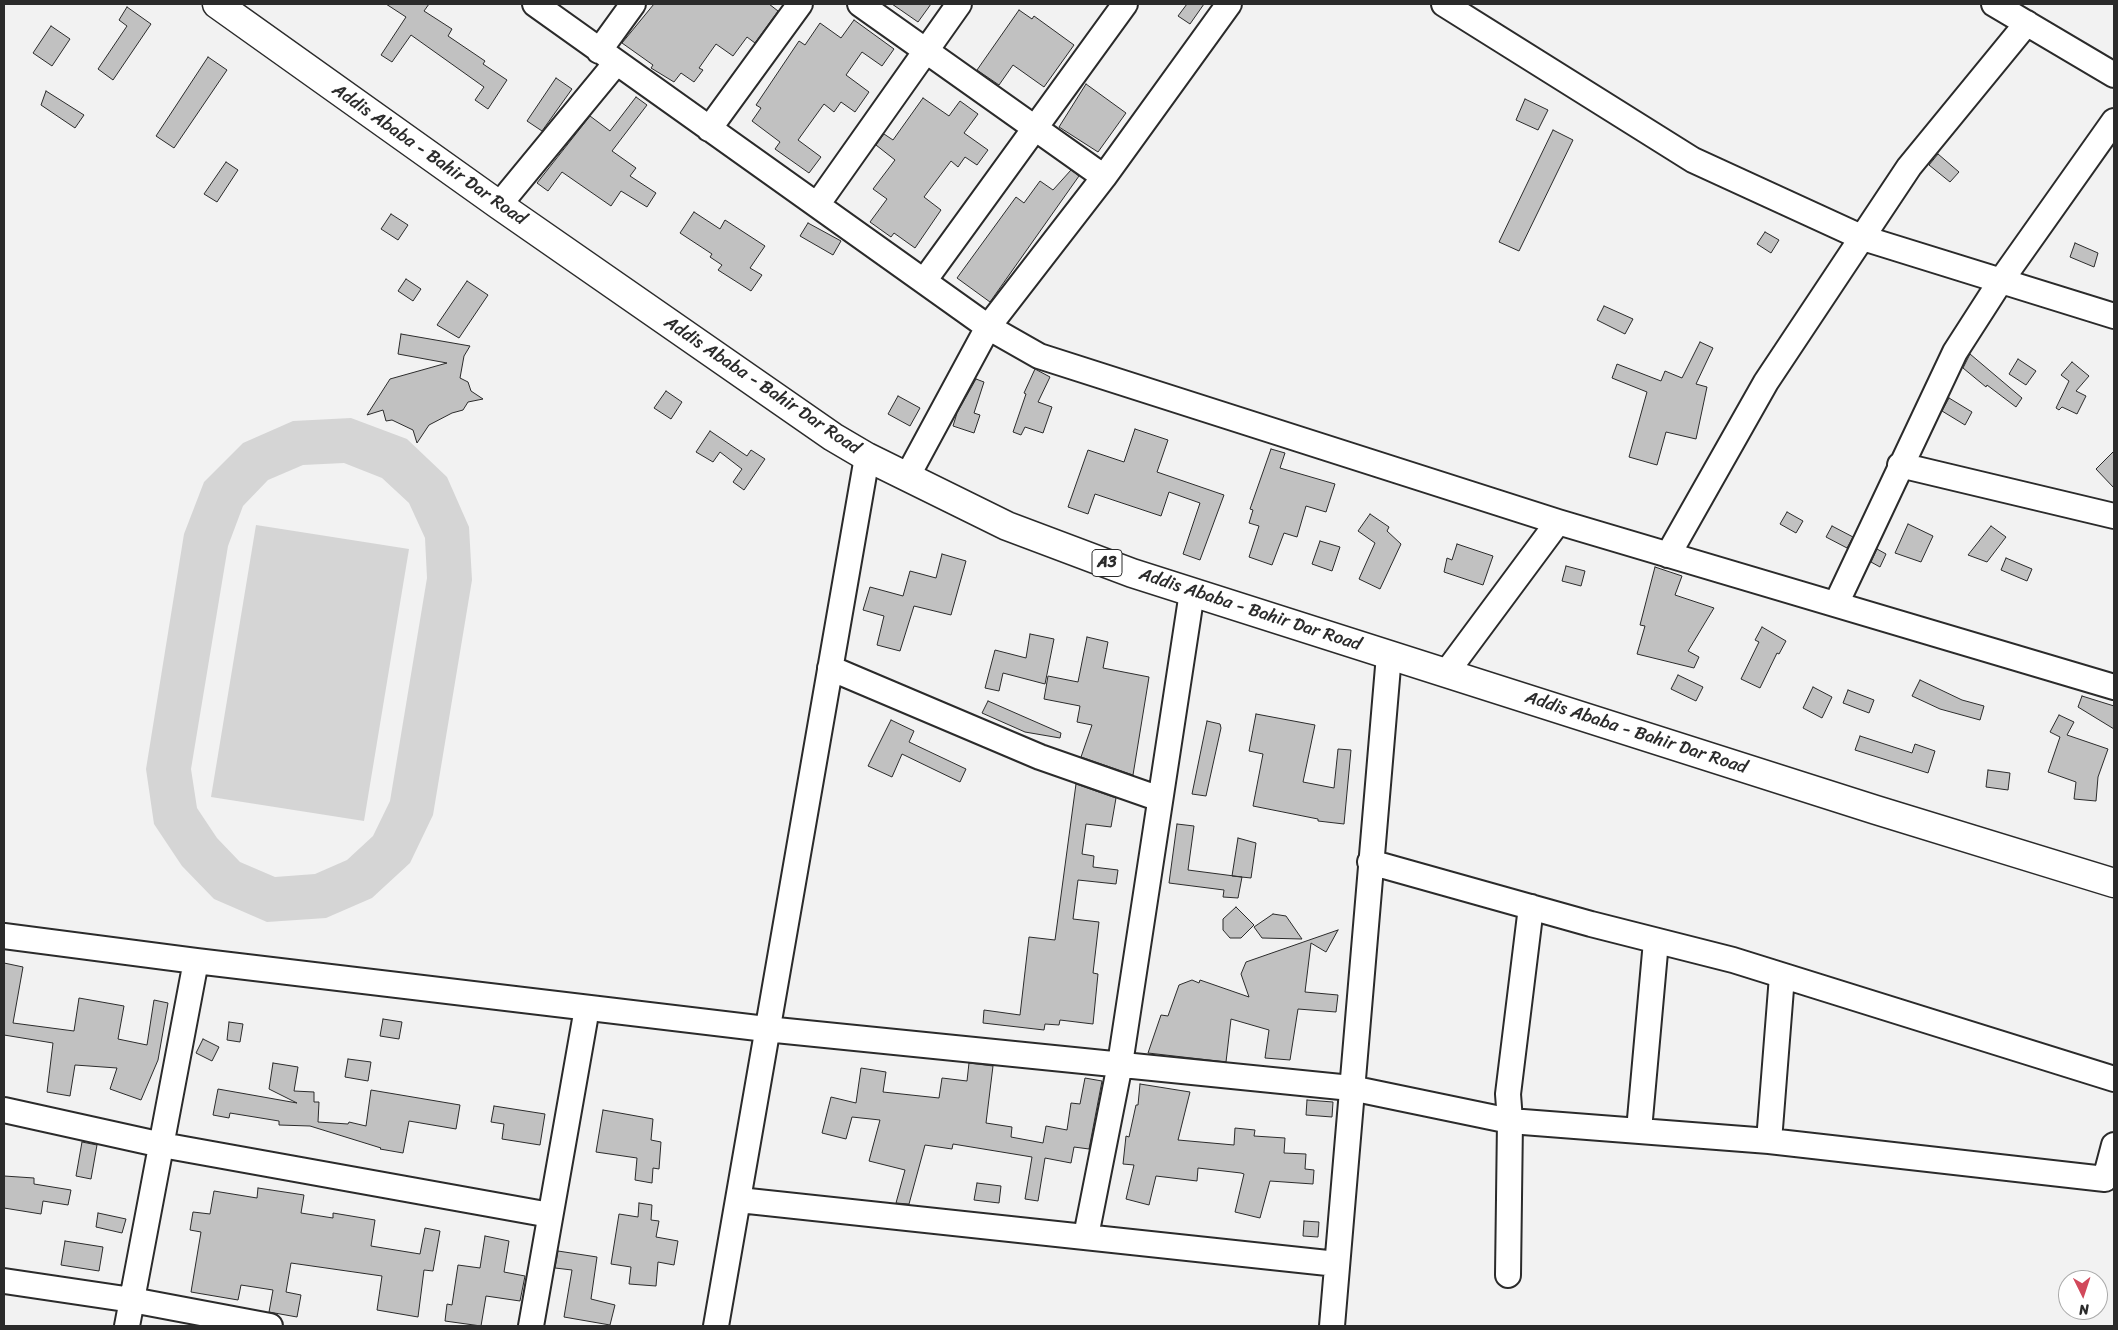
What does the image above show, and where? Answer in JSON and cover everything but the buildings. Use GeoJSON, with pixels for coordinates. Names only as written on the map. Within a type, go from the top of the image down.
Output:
{"type":"FeatureCollection","features":[{"type":"Feature","properties":{"kind":"highway","name":"Addis Ababa - Bahir Dar Road"},"geometry":{"type":"LineString","coordinates":[[217,4],[832,438],[1007,526],[1132,573],[1876,810],[2114,883]]}},
{"type":"Feature","properties":{"kind":"street"},"geometry":{"type":"LineString","coordinates":[[535,4],[988,327],[1039,356],[1558,522],[2114,687]]}},
{"type":"Feature","properties":{"kind":"street"},"geometry":{"type":"LineString","coordinates":[[500,205],[607,57],[633,4]]}},
{"type":"Feature","properties":{"kind":"street"},"geometry":{"type":"LineString","coordinates":[[709,129],[800,4]]}},
{"type":"Feature","properties":{"kind":"street"},"geometry":{"type":"LineString","coordinates":[[860,4],[1104,177]]}},
{"type":"Feature","properties":{"kind":"street"},"geometry":{"type":"LineString","coordinates":[[817,205],[959,4]]}},
{"type":"Feature","properties":{"kind":"street"},"geometry":{"type":"LineString","coordinates":[[924,281],[1125,4]]}},
{"type":"Feature","properties":{"kind":"street"},"geometry":{"type":"LineString","coordinates":[[907,477],[988,327],[1104,177],[1229,4]]}},
{"type":"Feature","properties":{"kind":"street"},"geometry":{"type":"LineString","coordinates":[[1444,4],[1693,160],[1864,238],[2114,316]]}},
{"type":"Feature","properties":{"kind":"street"},"geometry":{"type":"LineString","coordinates":[[1994,4],[2114,75]]}},
{"type":"Feature","properties":{"kind":"street"},"geometry":{"type":"LineString","coordinates":[[1668,555],[1766,382],[1864,238],[1909,167],[2027,23]]}},
{"type":"Feature","properties":{"kind":"street"},"geometry":{"type":"LineString","coordinates":[[1836,604],[1955,352],[2000,282],[2114,121]]}},
{"type":"Feature","properties":{"kind":"street"},"geometry":{"type":"LineString","coordinates":[[716,1326],[739,1200],[766,1029],[867,457]]}},
{"type":"Feature","properties":{"kind":"street"},"geometry":{"type":"LineString","coordinates":[[1900,465],[2114,516]]}},
{"type":"Feature","properties":{"kind":"street"},"geometry":{"type":"LineString","coordinates":[[1446,673],[1558,522]]}},
{"type":"Feature","properties":{"kind":"street"},"geometry":{"type":"LineString","coordinates":[[1086,1236],[1120,1064],[1192,592]]}},
{"type":"Feature","properties":{"kind":"street"},"geometry":{"type":"LineString","coordinates":[[1332,1326],[1389,655]]}},
{"type":"Feature","properties":{"kind":"street"},"geometry":{"type":"LineString","coordinates":[[830,668],[1040,757],[1160,799]]}},
{"type":"Feature","properties":{"kind":"street"},"geometry":{"type":"LineString","coordinates":[[1370,862],[1656,941],[1733,960],[2114,1079]]}},
{"type":"Feature","properties":{"kind":"street"},"geometry":{"type":"LineString","coordinates":[[1508,1275],[1510,1121],[1508,1094],[1531,907]]}},
{"type":"Feature","properties":{"kind":"street"},"geometry":{"type":"LineString","coordinates":[[4,936],[196,962],[766,1029],[1351,1088],[1510,1121],[1769,1141],[2104,1179],[2114,1145]]}},
{"type":"Feature","properties":{"kind":"street"},"geometry":{"type":"LineString","coordinates":[[1640,1130],[1656,941]]}},
{"type":"Feature","properties":{"kind":"street"},"geometry":{"type":"LineString","coordinates":[[127,1326],[196,962]]}},
{"type":"Feature","properties":{"kind":"street"},"geometry":{"type":"LineString","coordinates":[[1769,1141],[1782,976]]}},
{"type":"Feature","properties":{"kind":"street"},"geometry":{"type":"LineString","coordinates":[[531,1326],[587,1008]]}},
{"type":"Feature","properties":{"kind":"street"},"geometry":{"type":"LineString","coordinates":[[4,1110],[162,1145],[550,1215]]}},
{"type":"Feature","properties":{"kind":"street"},"geometry":{"type":"LineString","coordinates":[[739,1200],[1337,1264]]}},
{"type":"Feature","properties":{"kind":"street"},"geometry":{"type":"LineString","coordinates":[[4,1281],[132,1300],[270,1326]]}},
{"type":"Feature","properties":{"kind":"shaded area"},"geometry":{"type":"Polygon","coordinates":[[[351,418],[407,439],[447,477],[469,527],[472,580],[433,815],[410,863],[372,898],[326,918],[267,922],[214,899],[182,866],[154,824],[146,769],[184,534],[204,482],[243,443],[293,421],[351,418]],[[344,463],[303,465],[268,480],[243,506],[228,546],[191,769],[197,808],[217,838],[240,862],[275,877],[315,874],[347,860],[373,836],[390,801],[427,578],[425,538],[409,503],[382,478],[344,463]]]}},
{"type":"Feature","properties":{"kind":"shaded area"},"geometry":{"type":"Polygon","coordinates":[[[256,525],[409,549],[364,821],[211,797],[256,525]]]}}]}
